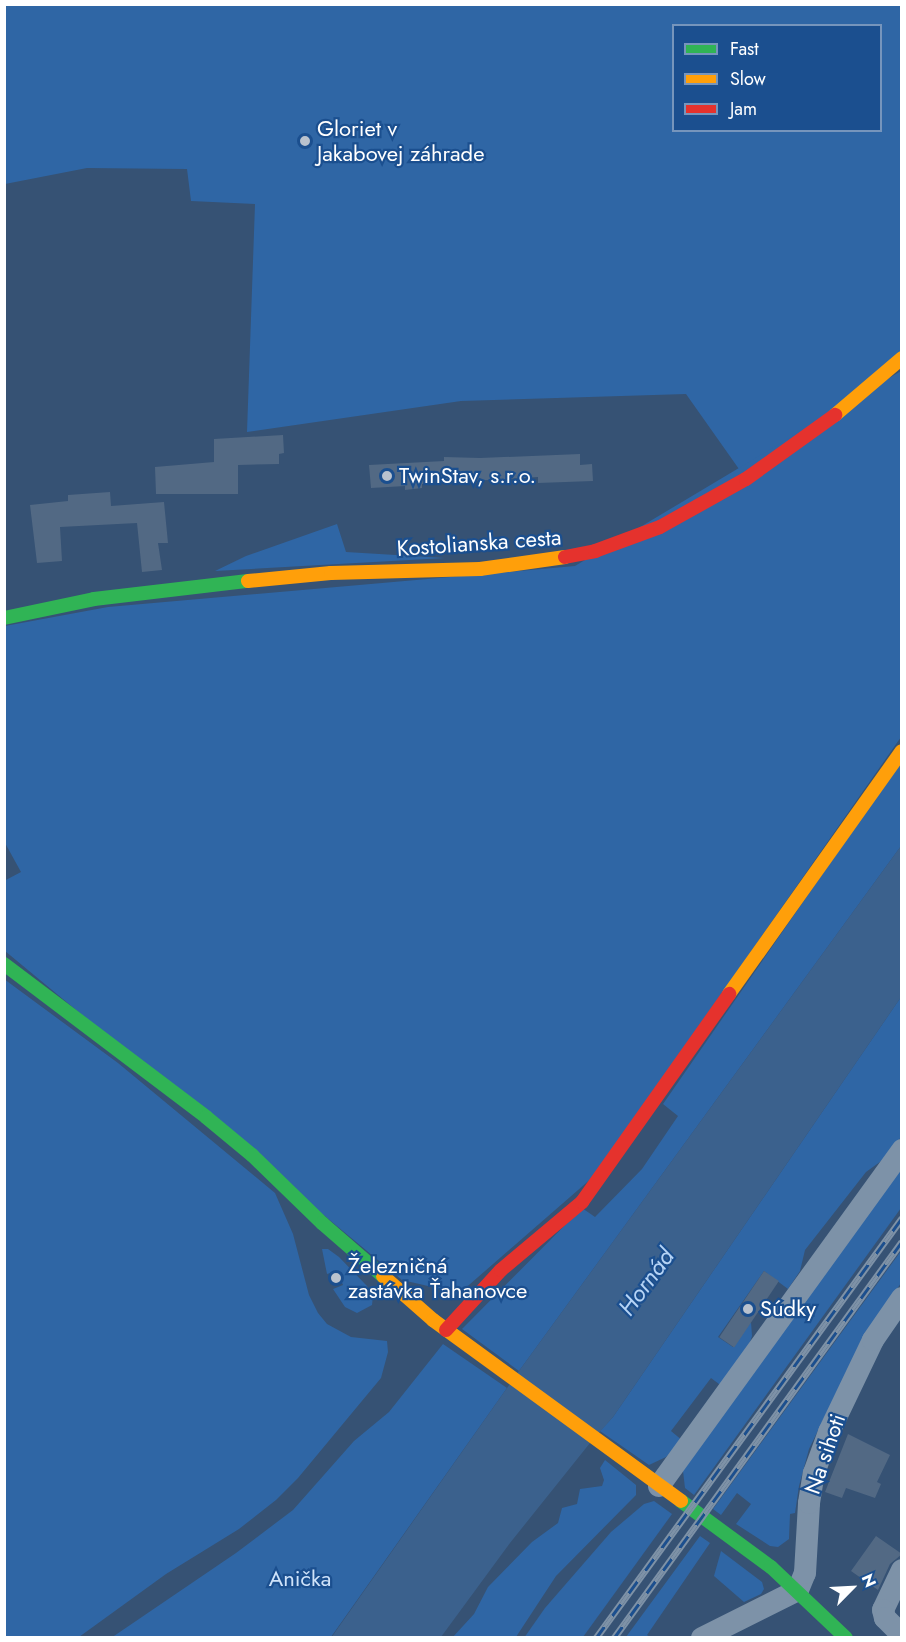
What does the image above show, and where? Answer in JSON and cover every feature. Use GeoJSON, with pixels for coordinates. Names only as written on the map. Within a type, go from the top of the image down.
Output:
{"type":"FeatureCollection","features":[{"type":"Feature","properties":{"kind":"street","name":"Kostolianska cesta"},"geometry":{"type":"LineString","coordinates":[[4,618],[94,599],[261,579],[331,573],[480,569],[547,561],[595,551],[660,527],[746,479],[827,421],[902,358]]}},
{"type":"Feature","properties":{"kind":"street"},"geometry":{"type":"LineString","coordinates":[[446,1330],[501,1270],[582,1202],[902,751]]}},
{"type":"Feature","properties":{"kind":"street"},"geometry":{"type":"LineString","coordinates":[[4,964],[229,1136],[322,1223],[446,1330],[798,1590],[846,1638]]}},
{"type":"Feature","properties":{"kind":"street"},"geometry":{"type":"LineString","coordinates":[[659,1486],[902,1150]]}},
{"type":"Feature","properties":{"kind":"street","name":"Na sihoti"},"geometry":{"type":"LineString","coordinates":[[798,1590],[805,1573],[808,1503],[818,1462],[829,1432],[873,1340],[902,1298]]}},
{"type":"Feature","properties":{"kind":"street"},"geometry":{"type":"LineString","coordinates":[[902,1570],[883,1610],[885,1618],[902,1635]]}},
{"type":"Feature","properties":{"kind":"street"},"geometry":{"type":"LineString","coordinates":[[702,1638],[798,1590]]}},
{"type":"Feature","properties":{"kind":"green space"},"geometry":{"type":"Polygon","coordinates":[[[4,5],[901,5],[901,358],[746,479],[686,394],[461,401],[247,432],[255,204],[191,201],[187,169],[87,168],[5,184],[4,5]]]}},
{"type":"Feature","properties":{"kind":"green space"},"geometry":{"type":"Polygon","coordinates":[[[901,371],[901,737],[593,1177],[454,1298],[441,1289],[402,1280],[5,951],[4,881],[21,872],[5,843],[5,626],[108,607],[575,566],[901,371]]]}},
{"type":"Feature","properties":{"kind":"green space"},"geometry":{"type":"Polygon","coordinates":[[[337,524],[346,552],[445,558],[215,571],[246,556],[337,524]]]}},
{"type":"Feature","properties":{"kind":"green space"},"geometry":{"type":"Polygon","coordinates":[[[901,761],[901,846],[519,1371],[462,1329],[582,1208],[595,1217],[642,1169],[678,1116],[663,1104],[901,761]]]}},
{"type":"Feature","properties":{"kind":"green space"},"geometry":{"type":"Polygon","coordinates":[[[4,979],[118,1063],[275,1193],[293,1234],[309,1295],[318,1313],[327,1324],[351,1337],[387,1341],[388,1352],[381,1378],[298,1478],[276,1500],[239,1529],[166,1574],[79,1637],[5,1637],[4,979]]]}},
{"type":"Feature","properties":{"kind":"green space"},"geometry":{"type":"Polygon","coordinates":[[[901,997],[901,1137],[884,1159],[866,1172],[805,1250],[800,1271],[788,1289],[764,1271],[718,1337],[733,1347],[751,1322],[752,1336],[747,1352],[723,1387],[711,1378],[671,1431],[683,1441],[666,1457],[649,1465],[600,1431],[613,1417],[901,997]]]}},
{"type":"Feature","properties":{"kind":"green space"},"geometry":{"type":"Polygon","coordinates":[[[901,1162],[901,1208],[694,1495],[685,1488],[683,1471],[901,1162]]]}},
{"type":"Feature","properties":{"kind":"green space"},"geometry":{"type":"Polygon","coordinates":[[[322,1249],[328,1249],[339,1257],[367,1286],[373,1296],[372,1305],[357,1313],[345,1307],[333,1289],[343,1285],[337,1271],[327,1274],[322,1249]]]}},
{"type":"Feature","properties":{"kind":"green space"},"geometry":{"type":"Polygon","coordinates":[[[901,1251],[901,1283],[859,1346],[809,1449],[799,1486],[795,1513],[790,1514],[789,1539],[778,1547],[770,1546],[736,1524],[751,1504],[737,1493],[721,1515],[713,1509],[901,1251]]]}},
{"type":"Feature","properties":{"kind":"green space","name":"Anička"},"geometry":{"type":"Polygon","coordinates":[[[443,1344],[507,1388],[331,1637],[111,1638],[236,1553],[293,1510],[354,1441],[389,1412],[443,1344]]]}},
{"type":"Feature","properties":{"kind":"green space"},"geometry":{"type":"Polygon","coordinates":[[[605,1460],[636,1485],[636,1495],[556,1576],[516,1637],[452,1638],[474,1614],[488,1587],[532,1542],[558,1523],[562,1508],[577,1504],[580,1489],[602,1486],[604,1480],[600,1468],[605,1460]]]}},
{"type":"Feature","properties":{"kind":"green space"},"geometry":{"type":"Polygon","coordinates":[[[654,1501],[672,1514],[583,1637],[524,1638],[545,1608],[611,1532],[644,1504],[654,1501]]]}},
{"type":"Feature","properties":{"kind":"green space"},"geometry":{"type":"Polygon","coordinates":[[[700,1536],[710,1543],[647,1635],[650,1637],[626,1637],[700,1536]]]}},
{"type":"Feature","properties":{"kind":"green space"},"geometry":{"type":"Polygon","coordinates":[[[721,1551],[762,1582],[764,1589],[761,1594],[744,1602],[714,1576],[721,1551]]]}},
{"type":"Feature","properties":{"kind":"water","name":"Hornád"},"geometry":{"type":"Polygon","coordinates":[[[901,846],[901,997],[613,1417],[510,1543],[441,1637],[331,1638],[519,1371],[901,846]]]}},
{"type":"Feature","properties":{"kind":"building"},"geometry":{"type":"Polygon","coordinates":[[[283,435],[284,453],[279,454],[279,464],[238,465],[238,494],[156,494],[155,467],[214,462],[214,439],[283,435]]]}},
{"type":"Feature","properties":{"kind":"building"},"geometry":{"type":"Polygon","coordinates":[[[580,454],[580,465],[592,464],[593,481],[538,483],[538,477],[422,484],[422,488],[405,490],[405,486],[371,488],[369,465],[444,461],[444,457],[580,454]]]}},
{"type":"Feature","properties":{"kind":"building"},"geometry":{"type":"Polygon","coordinates":[[[110,492],[111,506],[164,502],[168,543],[158,543],[162,570],[142,572],[137,523],[60,527],[62,561],[37,563],[30,505],[68,501],[68,495],[110,492]]]}},
{"type":"Feature","properties":{"kind":"building"},"geometry":{"type":"Polygon","coordinates":[[[764,1271],[779,1281],[734,1347],[719,1337],[764,1271]]]}},
{"type":"Feature","properties":{"kind":"building"},"geometry":{"type":"Polygon","coordinates":[[[848,1434],[890,1455],[877,1482],[881,1484],[875,1498],[846,1488],[842,1498],[825,1492],[848,1434]]]}},
{"type":"Feature","properties":{"kind":"building"},"geometry":{"type":"Polygon","coordinates":[[[876,1536],[902,1554],[890,1564],[878,1590],[851,1571],[876,1536]]]}},
{"type":"Feature","properties":{"kind":"railway"},"geometry":{"type":"LineString","coordinates":[[596,1638],[902,1218]]}},
{"type":"Feature","properties":{"kind":"railway"},"geometry":{"type":"LineString","coordinates":[[614,1638],[902,1241]]}},
{"type":"Feature","properties":{"kind":"traffic: fast"},"geometry":{"type":"LineString","coordinates":[[4,618],[94,599],[248,581]]}},
{"type":"Feature","properties":{"kind":"traffic: fast"},"geometry":{"type":"LineString","coordinates":[[4,964],[206,1117],[252,1155],[322,1223],[383,1276]]}},
{"type":"Feature","properties":{"kind":"traffic: fast"},"geometry":{"type":"LineString","coordinates":[[681,1501],[771,1567],[846,1638]]}},
{"type":"Feature","properties":{"kind":"traffic: slow"},"geometry":{"type":"LineString","coordinates":[[835,415],[902,358]]}},
{"type":"Feature","properties":{"kind":"traffic: slow"},"geometry":{"type":"LineString","coordinates":[[248,581],[331,573],[480,569],[565,557]]}},
{"type":"Feature","properties":{"kind":"traffic: slow"},"geometry":{"type":"LineString","coordinates":[[729,994],[902,751]]}},
{"type":"Feature","properties":{"kind":"traffic: slow"},"geometry":{"type":"LineString","coordinates":[[383,1276],[433,1320],[681,1501]]}},
{"type":"Feature","properties":{"kind":"traffic: jam"},"geometry":{"type":"LineString","coordinates":[[565,557],[595,551],[660,527],[746,479],[835,415]]}},
{"type":"Feature","properties":{"kind":"traffic: jam"},"geometry":{"type":"LineString","coordinates":[[446,1330],[501,1270],[582,1202],[729,994]]}},
{"type":"Feature","properties":{"kind":"place","name":"Gloriet v Jakabovej záhrade"},"geometry":{"type":"Point","coordinates":[305,141]}},
{"type":"Feature","properties":{"kind":"place","name":"TwinStav, s.r.o."},"geometry":{"type":"Point","coordinates":[387,476]}},
{"type":"Feature","properties":{"kind":"place","name":"Železničná zastávka Ťahanovce"},"geometry":{"type":"Point","coordinates":[336,1278]}},
{"type":"Feature","properties":{"kind":"place","name":"Súdky"},"geometry":{"type":"Point","coordinates":[748,1309]}}]}
